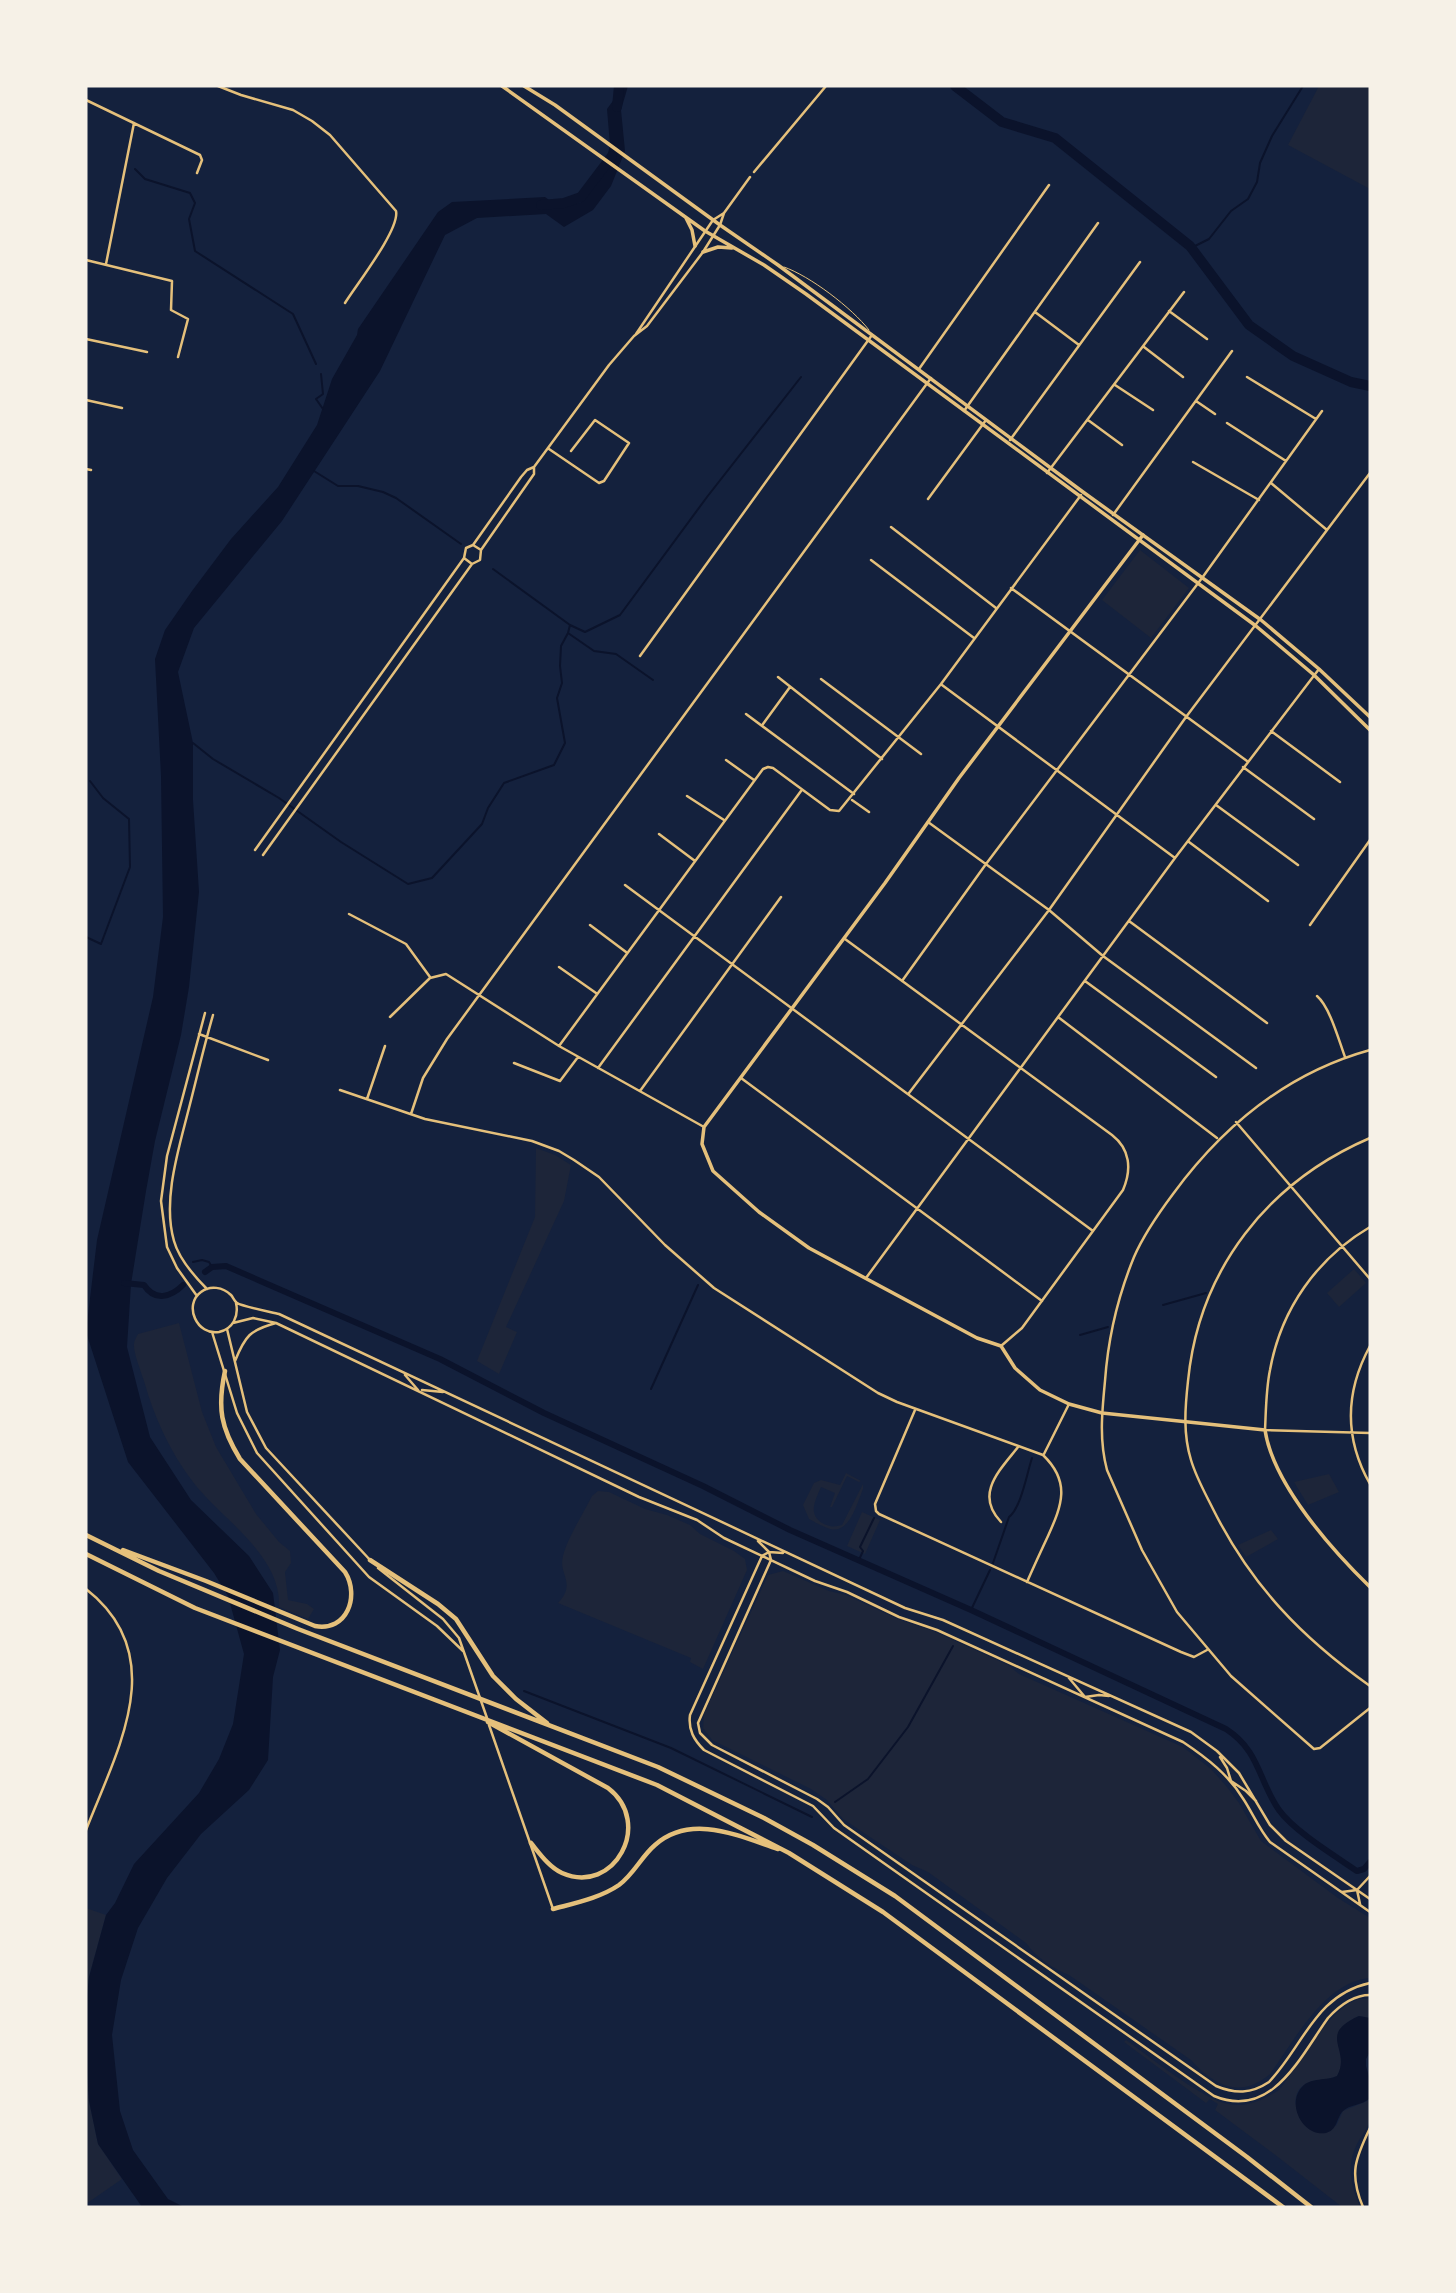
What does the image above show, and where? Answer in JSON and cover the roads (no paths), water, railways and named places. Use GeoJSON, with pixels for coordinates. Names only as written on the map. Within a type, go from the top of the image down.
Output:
{"type":"FeatureCollection","features":[{"type":"Feature","properties":{"kind":"highway"},"geometry":{"type":"LineString","coordinates":[[98,1541],[319,1627],[336,1624],[345,1615],[350,1607],[351,1586],[342,1569],[240,1459],[228,1440],[220,1414],[220,1392],[225,1371]]}},
{"type":"Feature","properties":{"kind":"highway"},"geometry":{"type":"LineString","coordinates":[[86,1535],[202,1590],[298,1629],[658,1767],[813,1845],[895,1896],[1311,2207]]}},
{"type":"Feature","properties":{"kind":"highway"},"geometry":{"type":"LineString","coordinates":[[86,1554],[195,1608],[657,1785],[789,1853],[883,1912],[1283,2207]]}},
{"type":"Feature","properties":{"kind":"highway"},"geometry":{"type":"LineString","coordinates":[[370,1560],[438,1604],[456,1619],[503,1687],[554,1727]]}},
{"type":"Feature","properties":{"kind":"highway"},"geometry":{"type":"LineString","coordinates":[[471,1713],[608,1788],[626,1812],[629,1829],[625,1847],[617,1861],[597,1874],[577,1877],[561,1872],[531,1843]]}},
{"type":"Feature","properties":{"kind":"highway"},"geometry":{"type":"LineString","coordinates":[[553,1909],[612,1889],[632,1874],[654,1846],[677,1832],[713,1829],[789,1853]]}},
{"type":"Feature","properties":{"kind":"main road"},"geometry":{"type":"LineString","coordinates":[[502,86],[705,231],[795,285],[1256,626],[1314,676],[1370,730]]}},
{"type":"Feature","properties":{"kind":"main road"},"geometry":{"type":"LineString","coordinates":[[510,86],[517,97]]}},
{"type":"Feature","properties":{"kind":"main road"},"geometry":{"type":"LineString","coordinates":[[524,86],[778,265],[1083,492],[1261,620],[1370,717]]}},
{"type":"Feature","properties":{"kind":"main road"},"geometry":{"type":"LineString","coordinates":[[685,216],[692,230],[695,246]]}},
{"type":"Feature","properties":{"kind":"main road"},"geometry":{"type":"LineString","coordinates":[[703,252],[718,247],[734,248]]}},
{"type":"Feature","properties":{"kind":"main road"},"geometry":{"type":"LineString","coordinates":[[1143,535],[704,1128],[702,1144],[713,1171],[720,1180],[781,1229],[809,1248],[977,1338],[1001,1346],[1015,1368],[1029,1382],[1069,1404],[1102,1413],[1265,1430],[1282,1475],[1313,1524],[1370,1587]]}},
{"type":"Feature","properties":{"kind":"street"},"geometry":{"type":"LineString","coordinates":[[218,86],[293,110],[312,121],[330,135],[396,211],[396,221],[390,236],[345,303]]}},
{"type":"Feature","properties":{"kind":"street"},"geometry":{"type":"LineString","coordinates":[[754,172],[825,86]]}},
{"type":"Feature","properties":{"kind":"street"},"geometry":{"type":"LineString","coordinates":[[86,100],[201,156],[197,173]]}},
{"type":"Feature","properties":{"kind":"street"},"geometry":{"type":"LineString","coordinates":[[106,264],[134,123]]}},
{"type":"Feature","properties":{"kind":"street"},"geometry":{"type":"LineString","coordinates":[[634,336],[648,326],[703,252],[720,225],[724,213],[750,177]]}},
{"type":"Feature","properties":{"kind":"street"},"geometry":{"type":"LineString","coordinates":[[919,369],[1049,185]]}},
{"type":"Feature","properties":{"kind":"street"},"geometry":{"type":"LineString","coordinates":[[256,850],[464,558],[466,548],[473,545],[521,477],[534,467],[609,365],[634,336],[713,220],[724,213]]}},
{"type":"Feature","properties":{"kind":"street"},"geometry":{"type":"LineString","coordinates":[[964,411],[1098,223]]}},
{"type":"Feature","properties":{"kind":"street"},"geometry":{"type":"LineString","coordinates":[[86,260],[172,281],[170,308],[188,319],[177,357]]}},
{"type":"Feature","properties":{"kind":"street"},"geometry":{"type":"LineString","coordinates":[[1007,443],[1140,262]]}},
{"type":"Feature","properties":{"kind":"street"},"geometry":{"type":"LineString","coordinates":[[1047,473],[1184,292]]}},
{"type":"Feature","properties":{"kind":"street"},"geometry":{"type":"LineString","coordinates":[[1170,311],[1207,340]]}},
{"type":"Feature","properties":{"kind":"street"},"geometry":{"type":"LineString","coordinates":[[1035,312],[1079,345]]}},
{"type":"Feature","properties":{"kind":"street"},"geometry":{"type":"LineString","coordinates":[[640,656],[872,335]]}},
{"type":"Feature","properties":{"kind":"street"},"geometry":{"type":"LineString","coordinates":[[86,339],[147,352]]}},
{"type":"Feature","properties":{"kind":"street"},"geometry":{"type":"LineString","coordinates":[[1142,346],[1183,377]]}},
{"type":"Feature","properties":{"kind":"street"},"geometry":{"type":"LineString","coordinates":[[1110,519],[1232,351]]}},
{"type":"Feature","properties":{"kind":"street"},"geometry":{"type":"LineString","coordinates":[[1247,377],[1316,419]]}},
{"type":"Feature","properties":{"kind":"street"},"geometry":{"type":"LineString","coordinates":[[411,1115],[428,1065],[931,378]]}},
{"type":"Feature","properties":{"kind":"street"},"geometry":{"type":"LineString","coordinates":[[1114,385],[1153,410]]}},
{"type":"Feature","properties":{"kind":"street"},"geometry":{"type":"LineString","coordinates":[[86,401],[122,408]]}},
{"type":"Feature","properties":{"kind":"street"},"geometry":{"type":"LineString","coordinates":[[1196,401],[1215,414]]}},
{"type":"Feature","properties":{"kind":"street"},"geometry":{"type":"LineString","coordinates":[[902,981],[986,864],[1198,584],[1322,411]]}},
{"type":"Feature","properties":{"kind":"street"},"geometry":{"type":"LineString","coordinates":[[928,499],[986,419]]}},
{"type":"Feature","properties":{"kind":"street"},"geometry":{"type":"LineString","coordinates":[[1088,419],[1122,445]]}},
{"type":"Feature","properties":{"kind":"street"},"geometry":{"type":"LineString","coordinates":[[548,448],[599,483],[604,481],[629,443],[595,420],[571,452]]}},
{"type":"Feature","properties":{"kind":"street"},"geometry":{"type":"LineString","coordinates":[[1227,423],[1286,461]]}},
{"type":"Feature","properties":{"kind":"street"},"geometry":{"type":"LineString","coordinates":[[1193,463],[1258,500]]}},
{"type":"Feature","properties":{"kind":"street"},"geometry":{"type":"LineString","coordinates":[[263,855],[472,564],[480,560],[481,550],[534,474],[534,467]]}},
{"type":"Feature","properties":{"kind":"street"},"geometry":{"type":"LineString","coordinates":[[86,469],[91,470]]}},
{"type":"Feature","properties":{"kind":"street"},"geometry":{"type":"LineString","coordinates":[[909,1093],[1049,910],[1186,717],[1370,473]]}},
{"type":"Feature","properties":{"kind":"street"},"geometry":{"type":"LineString","coordinates":[[1270,483],[1327,530]]}},
{"type":"Feature","properties":{"kind":"street"},"geometry":{"type":"LineString","coordinates":[[559,1045],[763,769],[768,767],[835,812],[839,811],[941,684],[1083,492]]}},
{"type":"Feature","properties":{"kind":"street"},"geometry":{"type":"LineString","coordinates":[[891,527],[996,608]]}},
{"type":"Feature","properties":{"kind":"street"},"geometry":{"type":"LineString","coordinates":[[473,545],[481,550]]}},
{"type":"Feature","properties":{"kind":"street"},"geometry":{"type":"LineString","coordinates":[[464,558],[472,564]]}},
{"type":"Feature","properties":{"kind":"street"},"geometry":{"type":"LineString","coordinates":[[871,560],[974,638]]}},
{"type":"Feature","properties":{"kind":"street"},"geometry":{"type":"LineString","coordinates":[[1011,588],[1247,761]]}},
{"type":"Feature","properties":{"kind":"street"},"geometry":{"type":"LineString","coordinates":[[866,1278],[1247,761],[1319,669]]}},
{"type":"Feature","properties":{"kind":"street"},"geometry":{"type":"LineString","coordinates":[[778,677],[882,759]]}},
{"type":"Feature","properties":{"kind":"street"},"geometry":{"type":"LineString","coordinates":[[821,679],[920,754]]}},
{"type":"Feature","properties":{"kind":"street"},"geometry":{"type":"LineString","coordinates":[[941,684],[1175,858]]}},
{"type":"Feature","properties":{"kind":"street"},"geometry":{"type":"LineString","coordinates":[[762,725],[790,687]]}},
{"type":"Feature","properties":{"kind":"street"},"geometry":{"type":"LineString","coordinates":[[746,714],[855,794]]}},
{"type":"Feature","properties":{"kind":"street"},"geometry":{"type":"LineString","coordinates":[[1271,731],[1340,782]]}},
{"type":"Feature","properties":{"kind":"street"},"geometry":{"type":"LineString","coordinates":[[726,760],[754,780]]}},
{"type":"Feature","properties":{"kind":"street"},"geometry":{"type":"LineString","coordinates":[[1243,767],[1314,819]]}},
{"type":"Feature","properties":{"kind":"street"},"geometry":{"type":"LineString","coordinates":[[598,1068],[802,790]]}},
{"type":"Feature","properties":{"kind":"street"},"geometry":{"type":"LineString","coordinates":[[687,796],[724,820]]}},
{"type":"Feature","properties":{"kind":"street"},"geometry":{"type":"LineString","coordinates":[[850,799],[869,812]]}},
{"type":"Feature","properties":{"kind":"street"},"geometry":{"type":"LineString","coordinates":[[1216,805],[1297,865]]}},
{"type":"Feature","properties":{"kind":"street"},"geometry":{"type":"LineString","coordinates":[[928,822],[1049,910],[1103,956],[1256,1068]]}},
{"type":"Feature","properties":{"kind":"street"},"geometry":{"type":"LineString","coordinates":[[659,834],[695,861]]}},
{"type":"Feature","properties":{"kind":"street"},"geometry":{"type":"LineString","coordinates":[[1310,925],[1370,840]]}},
{"type":"Feature","properties":{"kind":"street"},"geometry":{"type":"LineString","coordinates":[[1189,842],[1268,901]]}},
{"type":"Feature","properties":{"kind":"street"},"geometry":{"type":"LineString","coordinates":[[625,885],[1093,1231]]}},
{"type":"Feature","properties":{"kind":"street"},"geometry":{"type":"LineString","coordinates":[[640,1091],[781,897]]}},
{"type":"Feature","properties":{"kind":"street"},"geometry":{"type":"LineString","coordinates":[[349,914],[406,944],[430,978]]}},
{"type":"Feature","properties":{"kind":"street"},"geometry":{"type":"LineString","coordinates":[[1129,921],[1267,1023]]}},
{"type":"Feature","properties":{"kind":"street"},"geometry":{"type":"LineString","coordinates":[[590,925],[626,952]]}},
{"type":"Feature","properties":{"kind":"street"},"geometry":{"type":"LineString","coordinates":[[844,939],[1124,1146],[1129,1165],[1126,1183],[1022,1328],[1001,1346]]}},
{"type":"Feature","properties":{"kind":"street"},"geometry":{"type":"LineString","coordinates":[[559,967],[596,993]]}},
{"type":"Feature","properties":{"kind":"street"},"geometry":{"type":"LineString","coordinates":[[390,1017],[430,978],[446,974],[578,1057],[704,1128]]}},
{"type":"Feature","properties":{"kind":"street"},"geometry":{"type":"LineString","coordinates":[[1085,981],[1216,1077]]}},
{"type":"Feature","properties":{"kind":"street"},"geometry":{"type":"LineString","coordinates":[[1317,996],[1327,1010],[1345,1057]]}},
{"type":"Feature","properties":{"kind":"street"},"geometry":{"type":"LineString","coordinates":[[197,1296],[177,1268],[167,1247],[161,1201],[167,1156],[205,1013]]}},
{"type":"Feature","properties":{"kind":"street"},"geometry":{"type":"LineString","coordinates":[[207,1289],[185,1263],[174,1242],[171,1192],[213,1015]]}},
{"type":"Feature","properties":{"kind":"street"},"geometry":{"type":"LineString","coordinates":[[1058,1017],[1219,1139]]}},
{"type":"Feature","properties":{"kind":"street"},"geometry":{"type":"LineString","coordinates":[[199,1034],[268,1060]]}},
{"type":"Feature","properties":{"kind":"street"},"geometry":{"type":"LineString","coordinates":[[367,1100],[384,1046]]}},
{"type":"Feature","properties":{"kind":"street"},"geometry":{"type":"LineString","coordinates":[[1370,1050],[1345,1057],[1269,1096],[1236,1122],[1182,1182],[1152,1222],[1134,1258],[1112,1330],[1106,1362],[1102,1413],[1103,1456],[1114,1487],[1142,1550],[1166,1594],[1207,1650],[1248,1693],[1314,1749],[1321,1748],[1370,1708]]}},
{"type":"Feature","properties":{"kind":"street"},"geometry":{"type":"LineString","coordinates":[[514,1063],[560,1081],[578,1057]]}},
{"type":"Feature","properties":{"kind":"street"},"geometry":{"type":"LineString","coordinates":[[741,1077],[1042,1301]]}},
{"type":"Feature","properties":{"kind":"street"},"geometry":{"type":"LineString","coordinates":[[341,1090],[411,1115],[524,1139],[559,1151],[599,1177],[665,1245],[713,1288],[878,1393],[915,1410],[1043,1455],[1056,1471],[1062,1500],[1027,1581]]}},
{"type":"Feature","properties":{"kind":"street"},"geometry":{"type":"LineString","coordinates":[[1236,1122],[1370,1279]]}},
{"type":"Feature","properties":{"kind":"street"},"geometry":{"type":"LineString","coordinates":[[1370,1138],[1346,1149],[1290,1186],[1245,1233],[1231,1253],[1200,1317],[1191,1351],[1185,1421],[1192,1462],[1240,1558],[1301,1630],[1370,1686]]}},
{"type":"Feature","properties":{"kind":"street"},"geometry":{"type":"LineString","coordinates":[[1370,1227],[1341,1246],[1308,1280],[1284,1322],[1270,1369],[1265,1430],[1370,1433]]}},
{"type":"Feature","properties":{"kind":"street"},"geometry":{"type":"LineString","coordinates":[[222,1288],[236,1303],[233,1323],[227,1329],[212,1332],[203,1329],[196,1322],[193,1304],[197,1296],[207,1289],[222,1288]]}},
{"type":"Feature","properties":{"kind":"street"},"geometry":{"type":"LineString","coordinates":[[236,1303],[279,1314],[905,1608],[943,1620],[1191,1732],[1217,1751],[1239,1773],[1270,1825],[1286,1841],[1370,1899]]}},
{"type":"Feature","properties":{"kind":"street"},"geometry":{"type":"LineString","coordinates":[[233,1323],[253,1318],[276,1323],[639,1497],[697,1520],[724,1538],[762,1556],[899,1617],[937,1630],[1184,1742],[1207,1758],[1231,1781],[1245,1800],[1261,1833],[1270,1842],[1370,1912]]}},
{"type":"Feature","properties":{"kind":"street"},"geometry":{"type":"LineString","coordinates":[[234,1364],[242,1343],[249,1334],[276,1323]]}},
{"type":"Feature","properties":{"kind":"street"},"geometry":{"type":"LineString","coordinates":[[227,1329],[247,1412],[266,1448],[370,1560],[451,1628],[459,1638],[553,1909]]}},
{"type":"Feature","properties":{"kind":"street"},"geometry":{"type":"LineString","coordinates":[[212,1332],[237,1413],[257,1453],[369,1577],[437,1626],[466,1653]]}},
{"type":"Feature","properties":{"kind":"street"},"geometry":{"type":"LineString","coordinates":[[1370,1346],[1356,1378],[1350,1434],[1370,1485]]}},
{"type":"Feature","properties":{"kind":"street"},"geometry":{"type":"LineString","coordinates":[[397,1369],[410,1379],[418,1390]]}},
{"type":"Feature","properties":{"kind":"street"},"geometry":{"type":"LineString","coordinates":[[418,1390],[451,1394]]}},
{"type":"Feature","properties":{"kind":"street"},"geometry":{"type":"LineString","coordinates":[[1043,1455],[1069,1404]]}},
{"type":"Feature","properties":{"kind":"street"},"geometry":{"type":"LineString","coordinates":[[915,1410],[880,1488],[875,1504],[876,1511],[1188,1655],[1194,1657],[1207,1650]]}},
{"type":"Feature","properties":{"kind":"street"},"geometry":{"type":"LineString","coordinates":[[1001,1522],[990,1506],[990,1489],[998,1473],[1018,1447]]}},
{"type":"Feature","properties":{"kind":"street"},"geometry":{"type":"LineString","coordinates":[[754,1537],[769,1552],[771,1560],[698,1723],[700,1733],[712,1745],[822,1803],[844,1825],[1216,2087],[1227,2091],[1248,2092],[1269,2082],[1328,2003],[1348,1990],[1370,1983]]}},
{"type":"Feature","properties":{"kind":"street"},"geometry":{"type":"LineString","coordinates":[[789,1554],[769,1552],[762,1556],[690,1715],[691,1734],[704,1751],[813,1805],[834,1828],[1222,2100],[1240,2103],[1269,2093],[1281,2083],[1337,2008],[1350,2000],[1370,1995]]}},
{"type":"Feature","properties":{"kind":"street"},"geometry":{"type":"LineString","coordinates":[[86,1589],[111,1613],[128,1647],[133,1665],[133,1692],[129,1715],[86,1830]]}},
{"type":"Feature","properties":{"kind":"street"},"geometry":{"type":"LineString","coordinates":[[1065,1675],[1085,1697]]}},
{"type":"Feature","properties":{"kind":"street"},"geometry":{"type":"LineString","coordinates":[[1085,1697],[1114,1697]]}},
{"type":"Feature","properties":{"kind":"street"},"geometry":{"type":"LineString","coordinates":[[1217,1751],[1231,1781],[1246,1791],[1259,1805]]}},
{"type":"Feature","properties":{"kind":"street"},"geometry":{"type":"LineString","coordinates":[[1338,1890],[1357,1890],[1370,1875]]}},
{"type":"Feature","properties":{"kind":"street"},"geometry":{"type":"LineString","coordinates":[[1357,1890],[1363,1907]]}},
{"type":"Feature","properties":{"kind":"street"},"geometry":{"type":"LineString","coordinates":[[1363,2207],[1353,2172],[1358,2152],[1370,2128]]}},
{"type":"Feature","properties":{"kind":"waterway"},"geometry":{"type":"LineString","coordinates":[[617,107],[619,86]]}},
{"type":"Feature","properties":{"kind":"waterway"},"geometry":{"type":"LineString","coordinates":[[955,86],[1002,122],[1055,138],[1190,246],[1249,325],[1293,356],[1351,382],[1370,386]]}},
{"type":"Feature","properties":{"kind":"waterway"},"geometry":{"type":"LineString","coordinates":[[1191,248],[1209,239],[1231,211],[1248,199],[1257,182],[1260,163],[1272,136],[1303,86]]}},
{"type":"Feature","properties":{"kind":"waterway"},"geometry":{"type":"LineString","coordinates":[[541,205],[564,203],[581,197],[612,156]]}},
{"type":"Feature","properties":{"kind":"waterway"},"geometry":{"type":"LineString","coordinates":[[135,169],[145,179],[190,193],[195,203],[189,219],[195,251],[293,314],[316,364]]}},
{"type":"Feature","properties":{"kind":"waterway"},"geometry":{"type":"LineString","coordinates":[[321,374],[323,394],[316,399],[323,409]]}},
{"type":"Feature","properties":{"kind":"waterway"},"geometry":{"type":"LineString","coordinates":[[493,569],[570,625],[585,632],[620,615],[707,497],[801,377]]}},
{"type":"Feature","properties":{"kind":"waterway"},"geometry":{"type":"LineString","coordinates":[[314,471],[338,486],[358,486],[396,498],[461,544]]}},
{"type":"Feature","properties":{"kind":"waterway"},"geometry":{"type":"LineString","coordinates":[[570,625],[568,633],[594,651],[616,654],[653,680]]}},
{"type":"Feature","properties":{"kind":"waterway"},"geometry":{"type":"LineString","coordinates":[[193,743],[213,759],[279,798],[341,842],[408,884],[432,878],[482,824],[488,808],[504,783],[554,765],[565,743],[557,698],[562,683],[561,646],[568,633]]}},
{"type":"Feature","properties":{"kind":"waterway"},"geometry":{"type":"LineString","coordinates":[[86,937],[101,944],[130,867],[129,819],[103,798],[90,781]]}},
{"type":"Feature","properties":{"kind":"waterway"},"geometry":{"type":"LineString","coordinates":[[193,1262],[202,1260],[209,1262],[212,1267]]}},
{"type":"Feature","properties":{"kind":"waterway"},"geometry":{"type":"LineString","coordinates":[[205,1272],[212,1267],[226,1266],[440,1359],[544,1413],[703,1486],[790,1530],[971,1610],[1226,1729],[1246,1747],[1272,1799],[1294,1826],[1357,1871],[1364,1869],[1370,1862]]}},
{"type":"Feature","properties":{"kind":"waterway"},"geometry":{"type":"LineString","coordinates":[[124,1283],[144,1285],[158,1296],[168,1295],[183,1285]]}},
{"type":"Feature","properties":{"kind":"waterway"},"geometry":{"type":"LineString","coordinates":[[651,1389],[698,1285]]}},
{"type":"Feature","properties":{"kind":"waterway"},"geometry":{"type":"LineString","coordinates":[[1163,1305],[1206,1293]]}},
{"type":"Feature","properties":{"kind":"waterway"},"geometry":{"type":"LineString","coordinates":[[1080,1335],[1108,1327]]}},
{"type":"Feature","properties":{"kind":"waterway"},"geometry":{"type":"LineString","coordinates":[[993,1563],[1009,1517],[1020,1498],[1032,1458]]}},
{"type":"Feature","properties":{"kind":"waterway"},"geometry":{"type":"LineString","coordinates":[[858,1562],[863,1551],[860,1547],[874,1518]]}},
{"type":"Feature","properties":{"kind":"waterway"},"geometry":{"type":"LineString","coordinates":[[971,1610],[990,1570]]}},
{"type":"Feature","properties":{"kind":"waterway"},"geometry":{"type":"LineString","coordinates":[[835,1802],[868,1779],[908,1727],[953,1646]]}},
{"type":"Feature","properties":{"kind":"waterway"},"geometry":{"type":"LineString","coordinates":[[524,1691],[671,1748],[812,1817]]}}]}
